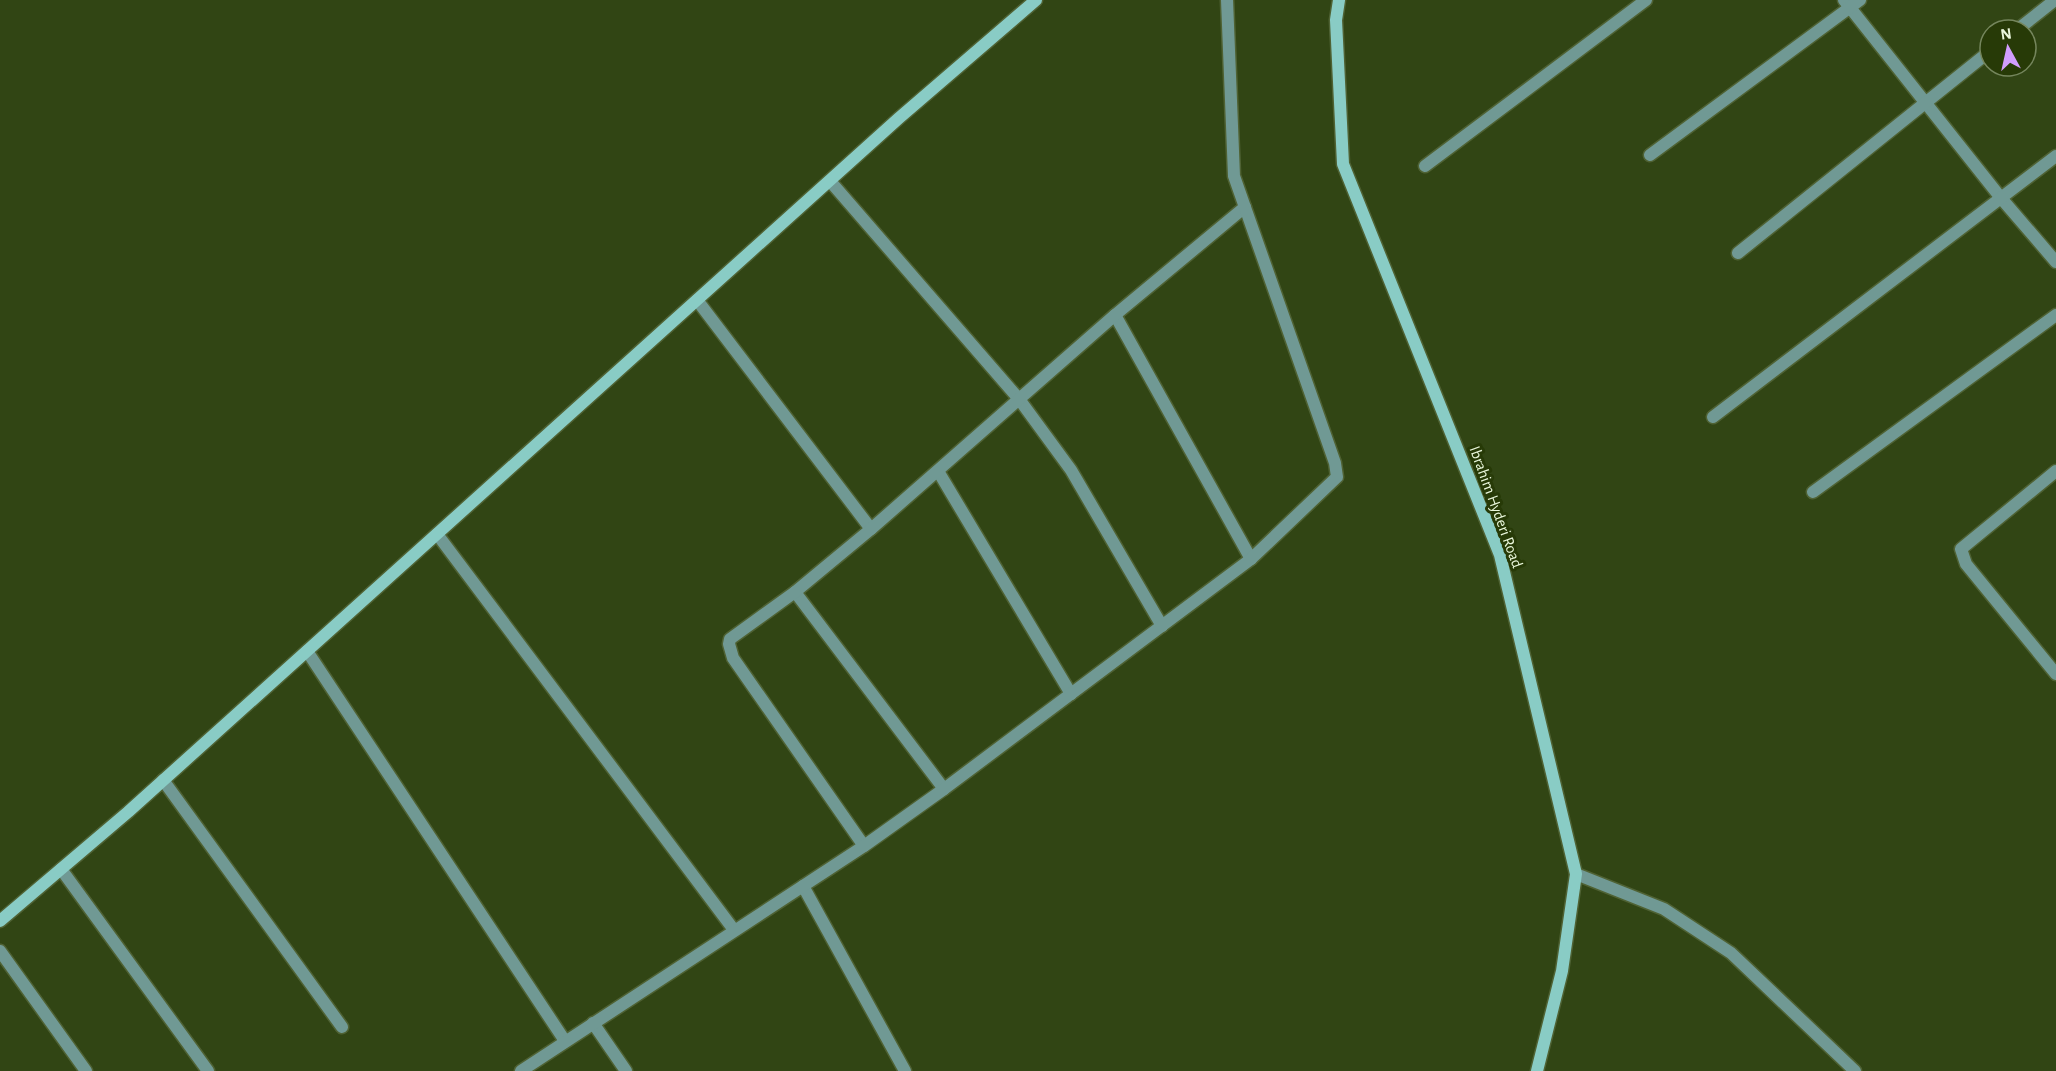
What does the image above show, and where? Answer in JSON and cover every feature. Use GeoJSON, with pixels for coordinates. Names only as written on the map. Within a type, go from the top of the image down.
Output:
{"type":"FeatureCollection","features":[{"type":"Feature","properties":{"kind":"street"},"geometry":{"type":"LineString","coordinates":[[0,921],[163,780],[830,181],[1036,0]]}},
{"type":"Feature","properties":{"kind":"street"},"geometry":{"type":"LineString","coordinates":[[521,1071],[864,846],[944,789],[1251,559],[1337,477],[1328,441],[1234,176],[1227,0]]}},
{"type":"Feature","properties":{"kind":"street","name":"Ibrahim Hyderi Road"},"geometry":{"type":"LineString","coordinates":[[1339,0],[1336,20],[1343,164],[1500,555],[1576,874],[1562,970],[1538,1071]]}},
{"type":"Feature","properties":{"kind":"street"},"geometry":{"type":"LineString","coordinates":[[1425,166],[1646,0]]}},
{"type":"Feature","properties":{"kind":"street"},"geometry":{"type":"LineString","coordinates":[[2032,18],[2055,0]]}},
{"type":"Feature","properties":{"kind":"street"},"geometry":{"type":"LineString","coordinates":[[1650,155],[1851,2],[1925,102],[2001,198],[2056,262]]}},
{"type":"Feature","properties":{"kind":"street"},"geometry":{"type":"LineString","coordinates":[[1738,253],[1978,60]]}},
{"type":"Feature","properties":{"kind":"street"},"geometry":{"type":"LineString","coordinates":[[1713,417],[2056,156]]}},
{"type":"Feature","properties":{"kind":"street"},"geometry":{"type":"LineString","coordinates":[[830,181],[1019,399],[1071,470],[1162,626]]}},
{"type":"Feature","properties":{"kind":"street"},"geometry":{"type":"LineString","coordinates":[[864,846],[730,651],[729,644],[734,635],[795,592],[871,529],[1115,315],[1245,207]]}},
{"type":"Feature","properties":{"kind":"street"},"geometry":{"type":"LineString","coordinates":[[697,300],[871,529]]}},
{"type":"Feature","properties":{"kind":"street"},"geometry":{"type":"LineString","coordinates":[[1115,315],[1251,559]]}},
{"type":"Feature","properties":{"kind":"street"},"geometry":{"type":"LineString","coordinates":[[1813,492],[2056,315]]}},
{"type":"Feature","properties":{"kind":"street"},"geometry":{"type":"LineString","coordinates":[[938,471],[1071,694]]}},
{"type":"Feature","properties":{"kind":"street"},"geometry":{"type":"LineString","coordinates":[[2056,471],[1960,549],[1966,564],[2056,674]]}},
{"type":"Feature","properties":{"kind":"street"},"geometry":{"type":"LineString","coordinates":[[437,534],[734,930]]}},
{"type":"Feature","properties":{"kind":"street"},"geometry":{"type":"LineString","coordinates":[[795,592],[944,789]]}},
{"type":"Feature","properties":{"kind":"street"},"geometry":{"type":"LineString","coordinates":[[307,651],[565,1041]]}},
{"type":"Feature","properties":{"kind":"street"},"geometry":{"type":"LineString","coordinates":[[163,780],[342,1027]]}},
{"type":"Feature","properties":{"kind":"street"},"geometry":{"type":"LineString","coordinates":[[61,869],[208,1071]]}},
{"type":"Feature","properties":{"kind":"street"},"geometry":{"type":"LineString","coordinates":[[1576,874],[1664,909],[1731,953],[1855,1071]]}},
{"type":"Feature","properties":{"kind":"street"},"geometry":{"type":"LineString","coordinates":[[803,886],[905,1071]]}},
{"type":"Feature","properties":{"kind":"street"},"geometry":{"type":"LineString","coordinates":[[0,951],[86,1071]]}},
{"type":"Feature","properties":{"kind":"street"},"geometry":{"type":"LineString","coordinates":[[592,1023],[626,1071]]}}]}
